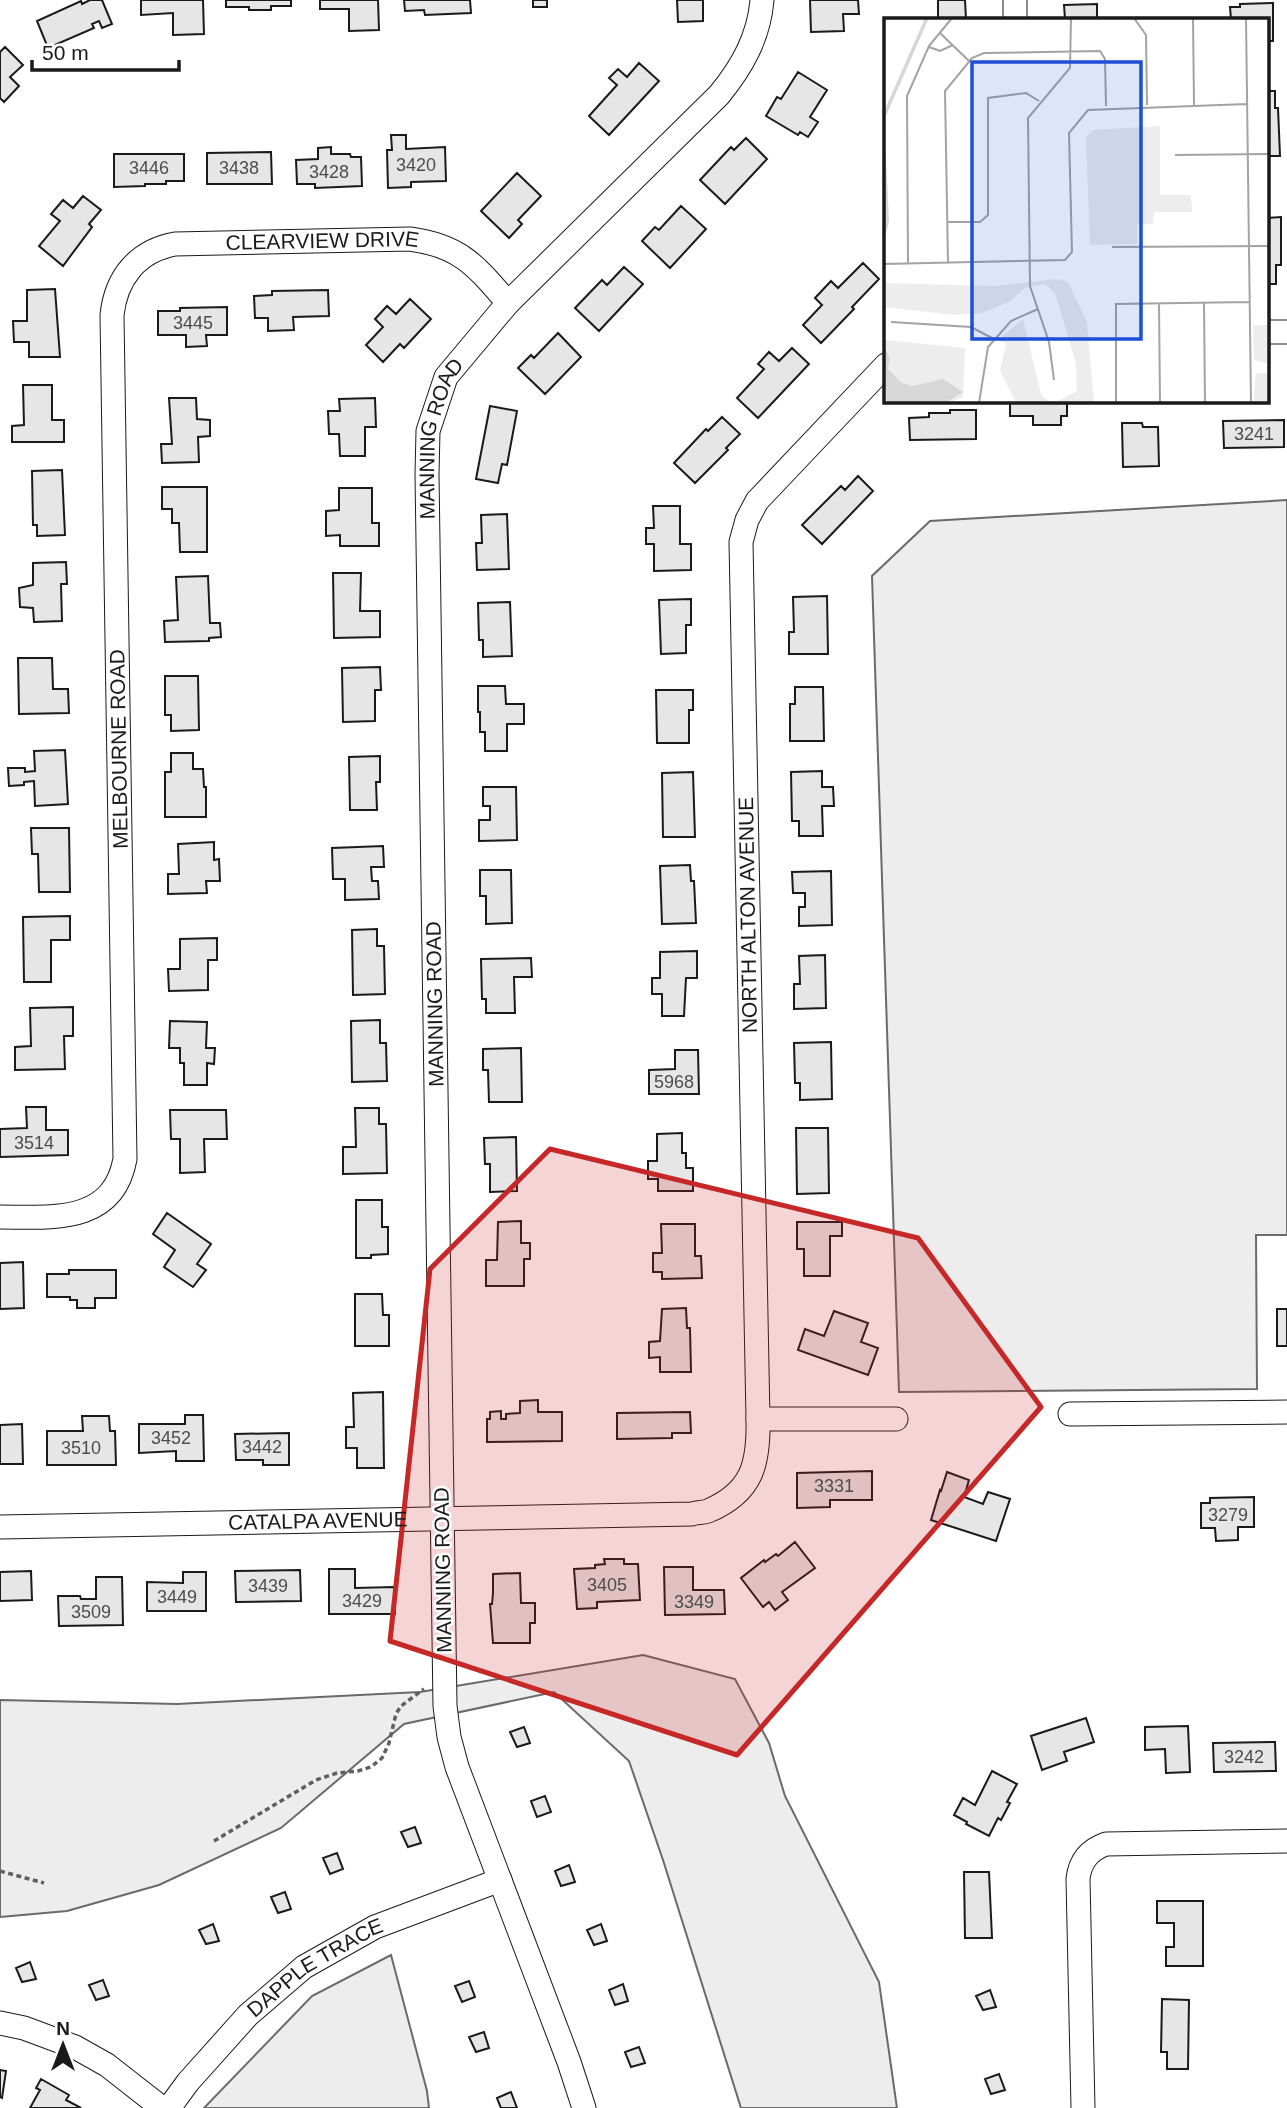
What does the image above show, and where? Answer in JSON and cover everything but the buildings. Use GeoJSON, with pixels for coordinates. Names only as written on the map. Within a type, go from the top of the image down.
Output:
{"type":"FeatureCollection","features":[{"type":"Feature","properties":{"kind":"street","name":"MANNING ROAD"},"geometry":{"type":"LineString","coordinates":[[584,2108],[453,1752],[446,1721],[428,431],[446,377],[508,303],[719,95],[750,50],[762,0]]}},
{"type":"Feature","properties":{"kind":"street"},"geometry":{"type":"LineString","coordinates":[[1015,0],[1015,18]]}},
{"type":"Feature","properties":{"kind":"street","name":"CLEARVIEW DRIVE"},"geometry":{"type":"LineString","coordinates":[[124,276],[132,265],[149,252],[175,244],[410,239],[429,242],[456,252],[479,270],[508,303]]}},
{"type":"Feature","properties":{"kind":"street","name":"MELBOURNE ROAD"},"geometry":{"type":"LineString","coordinates":[[0,1217],[65,1217],[88,1210],[102,1201],[113,1189],[123,1167],[125,1149],[113,315],[116,292],[124,276]]}},
{"type":"Feature","properties":{"kind":"street","name":"NORTH ALTON AVENUE"},"geometry":{"type":"LineString","coordinates":[[720,1505],[733,1496],[750,1476],[757,1459],[758,1447],[741,542],[747,520],[757,501],[884,367]]}},
{"type":"Feature","properties":{"kind":"street"},"geometry":{"type":"LineString","coordinates":[[1070,1414],[1287,1412]]}},
{"type":"Feature","properties":{"kind":"street"},"geometry":{"type":"LineString","coordinates":[[758,1419],[896,1419]]}},
{"type":"Feature","properties":{"kind":"street","name":"CATALPA AVENUE"},"geometry":{"type":"LineString","coordinates":[[0,1527],[692,1514],[720,1505]]}},
{"type":"Feature","properties":{"kind":"street"},"geometry":{"type":"LineString","coordinates":[[1083,2108],[1078,1879],[1080,1866],[1085,1858],[1097,1847],[1106,1844],[1287,1841]]}},
{"type":"Feature","properties":{"kind":"street","name":"DAPPLE TRACE"},"geometry":{"type":"LineString","coordinates":[[169,2108],[188,2082],[247,2015],[304,1967],[375,1927],[500,1880]]}},
{"type":"Feature","properties":{"kind":"street"},"geometry":{"type":"LineString","coordinates":[[0,2023],[23,2028],[75,2047],[107,2065],[162,2108]]}},
{"type":"Feature","properties":{"kind":"path"},"geometry":{"type":"LineString","coordinates":[[214,1841],[316,1780],[371,1767],[382,1758],[386,1750],[396,1714],[401,1706],[427,1687],[444,1684]]}},
{"type":"Feature","properties":{"kind":"path"},"geometry":{"type":"LineString","coordinates":[[0,1871],[44,1883]]}},
{"type":"Feature","properties":{"kind":"highlighted area"},"geometry":{"type":"Polygon","coordinates":[[[550,1149],[918,1238],[1041,1407],[737,1755],[390,1641],[430,1269],[550,1149]]]}},
{"type":"Feature","properties":{"kind":"shaded area"},"geometry":{"type":"Polygon","coordinates":[[[1287,500],[1287,1235],[1256,1235],[1257,1389],[899,1392],[872,576],[930,521],[1287,500]]]}},
{"type":"Feature","properties":{"kind":"shaded area"},"geometry":{"type":"Polygon","coordinates":[[[643,1655],[735,1679],[769,1743],[785,1796],[879,1982],[897,2108],[741,2108],[629,1761],[554,1692],[404,1724],[281,1828],[159,1885],[67,1911],[0,1917],[0,1700],[177,1704],[420,1692],[643,1655]]]}},
{"type":"Feature","properties":{"kind":"shaded area"},"geometry":{"type":"Polygon","coordinates":[[[391,1955],[427,2091],[429,2108],[204,2108],[312,1996],[391,1955]]]}}]}
